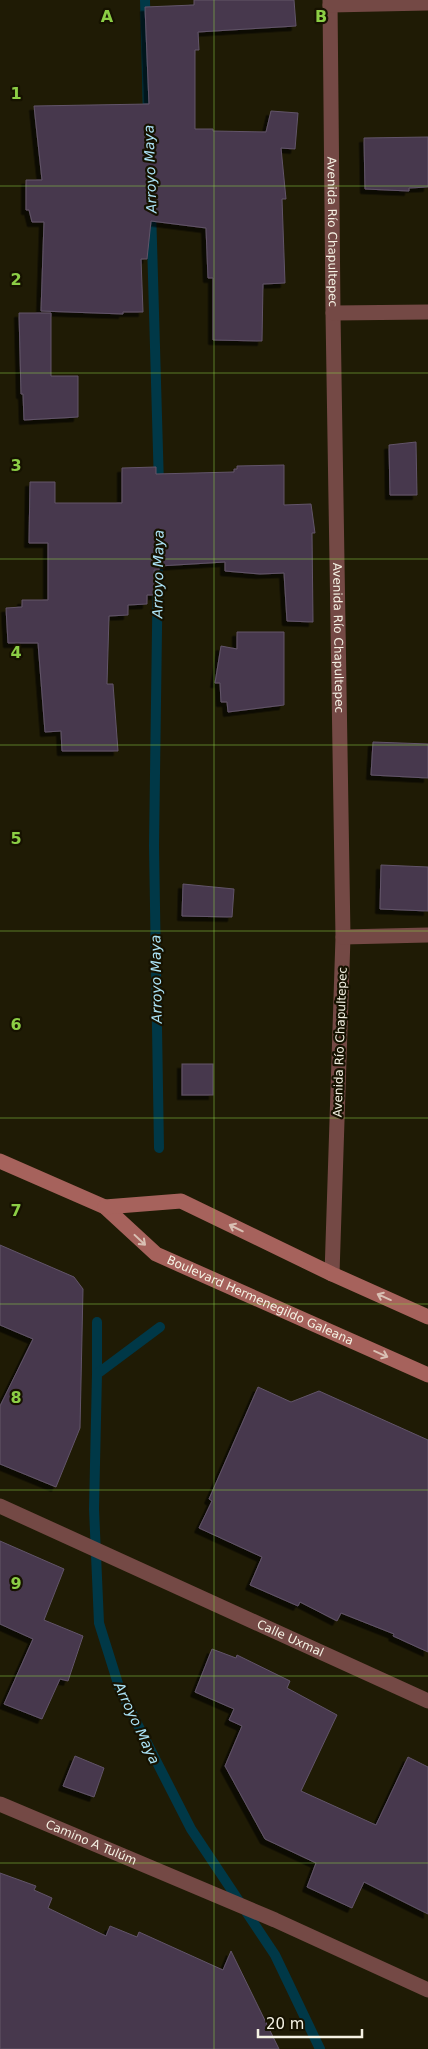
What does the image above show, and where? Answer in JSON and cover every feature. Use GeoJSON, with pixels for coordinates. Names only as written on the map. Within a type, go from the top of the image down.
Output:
{"type":"FeatureCollection","features":[{"type":"Feature","properties":{"kind":"main road","name":"Boulevard Hermenegildo Galeana"},"geometry":{"type":"LineString","coordinates":[[0,1161],[104,1207],[156,1254],[428,1375]]}},
{"type":"Feature","properties":{"kind":"main road","name":"Boulevard Hermenegildo Galeana"},"geometry":{"type":"LineString","coordinates":[[104,1207],[181,1201],[332,1274],[428,1317]]}},
{"type":"Feature","properties":{"kind":"street"},"geometry":{"type":"LineString","coordinates":[[330,2],[428,3]]}},
{"type":"Feature","properties":{"kind":"street","name":"Avenida Río Chapultepec"},"geometry":{"type":"LineString","coordinates":[[330,2],[343,937],[332,1274]]}},
{"type":"Feature","properties":{"kind":"street"},"geometry":{"type":"LineString","coordinates":[[333,313],[428,312]]}},
{"type":"Feature","properties":{"kind":"street"},"geometry":{"type":"LineString","coordinates":[[343,937],[428,935]]}},
{"type":"Feature","properties":{"kind":"street","name":"Calle Uxmal"},"geometry":{"type":"LineString","coordinates":[[0,1506],[428,1701]]}},
{"type":"Feature","properties":{"kind":"street","name":"Camino A Tulúm"},"geometry":{"type":"LineString","coordinates":[[0,1804],[275,1920],[428,1990]]}},
{"type":"Feature","properties":{"kind":"building"},"geometry":{"type":"Polygon","coordinates":[[[194,0],[294,0],[296,26],[198,32],[199,50],[195,50],[195,129],[266,132],[271,111],[298,113],[295,149],[281,148],[286,199],[282,199],[285,283],[263,284],[262,341],[213,340],[213,278],[208,278],[206,228],[151,221],[147,259],[141,259],[143,312],[123,312],[123,314],[41,311],[44,222],[32,222],[29,210],[26,210],[26,180],[42,180],[34,106],[149,104],[145,7],[194,5],[194,0]]]}},
{"type":"Feature","properties":{"kind":"building"},"geometry":{"type":"Polygon","coordinates":[[[428,137],[428,187],[409,188],[409,191],[365,189],[364,138],[428,137]]]}},
{"type":"Feature","properties":{"kind":"building"},"geometry":{"type":"Polygon","coordinates":[[[19,313],[51,313],[51,376],[78,376],[78,417],[24,420],[23,394],[21,394],[19,313]]]}},
{"type":"Feature","properties":{"kind":"building"},"geometry":{"type":"Polygon","coordinates":[[[416,442],[417,495],[390,495],[389,445],[416,442]]]}},
{"type":"Feature","properties":{"kind":"building"},"geometry":{"type":"Polygon","coordinates":[[[284,465],[284,505],[311,504],[315,533],[312,533],[313,622],[287,621],[284,573],[260,574],[225,571],[225,562],[159,566],[159,570],[154,570],[156,595],[147,595],[147,604],[128,605],[128,615],[109,616],[107,684],[113,684],[118,751],[62,751],[61,731],[45,732],[38,643],[8,643],[6,608],[22,607],[22,600],[48,600],[48,543],[29,543],[30,482],[55,482],[55,503],[122,503],[122,468],[156,467],[156,474],[234,472],[237,466],[284,465]]]}},
{"type":"Feature","properties":{"kind":"building"},"geometry":{"type":"Polygon","coordinates":[[[237,632],[284,632],[284,705],[228,712],[227,702],[221,702],[220,683],[215,683],[221,646],[237,649],[237,632]]]}},
{"type":"Feature","properties":{"kind":"building"},"geometry":{"type":"Polygon","coordinates":[[[373,742],[428,744],[428,778],[371,775],[373,742]]]}},
{"type":"Feature","properties":{"kind":"building"},"geometry":{"type":"Polygon","coordinates":[[[381,865],[428,867],[428,911],[380,909],[381,865]]]}},
{"type":"Feature","properties":{"kind":"building"},"geometry":{"type":"Polygon","coordinates":[[[183,884],[234,889],[232,917],[182,916],[183,884]]]}},
{"type":"Feature","properties":{"kind":"building"},"geometry":{"type":"Polygon","coordinates":[[[182,1064],[213,1064],[213,1095],[182,1095],[182,1064]]]}},
{"type":"Feature","properties":{"kind":"building"},"geometry":{"type":"Polygon","coordinates":[[[0,1245],[74,1277],[83,1289],[80,1428],[56,1487],[0,1464],[0,1406],[33,1339],[0,1325],[0,1245]]]}},
{"type":"Feature","properties":{"kind":"building"},"geometry":{"type":"Polygon","coordinates":[[[258,1387],[291,1402],[319,1391],[428,1440],[428,1652],[393,1636],[394,1634],[341,1613],[337,1621],[300,1602],[298,1606],[250,1585],[262,1557],[199,1528],[212,1501],[209,1499],[258,1387]]]}},
{"type":"Feature","properties":{"kind":"building"},"geometry":{"type":"Polygon","coordinates":[[[0,1541],[64,1569],[44,1620],[83,1636],[68,1681],[60,1679],[42,1719],[4,1704],[33,1639],[0,1624],[0,1541]]]}},
{"type":"Feature","properties":{"kind":"building"},"geometry":{"type":"Polygon","coordinates":[[[212,1649],[236,1658],[237,1655],[290,1681],[287,1688],[337,1715],[301,1791],[376,1825],[408,1757],[428,1767],[428,1914],[364,1882],[352,1908],[307,1887],[316,1863],[265,1839],[225,1766],[242,1726],[229,1720],[234,1709],[195,1692],[212,1649]]]}},
{"type":"Feature","properties":{"kind":"building"},"geometry":{"type":"Polygon","coordinates":[[[75,1756],[104,1768],[94,1797],[63,1786],[75,1756]]]}},
{"type":"Feature","properties":{"kind":"building"},"geometry":{"type":"Polygon","coordinates":[[[0,1873],[36,1886],[34,1890],[52,1898],[48,1908],[106,1936],[110,1926],[137,1937],[139,1932],[223,1970],[231,1951],[279,2049],[0,2049],[0,1873]]]}},
{"type":"Feature","properties":{"kind":"waterway","name":"Arroyo Maya"},"geometry":{"type":"LineString","coordinates":[[145,0],[148,116]]}},
{"type":"Feature","properties":{"kind":"waterway","name":"Arroyo Maya"},"geometry":{"type":"LineString","coordinates":[[151,208],[159,486]]}},
{"type":"Feature","properties":{"kind":"waterway","name":"Arroyo Maya"},"geometry":{"type":"LineString","coordinates":[[158,558],[154,846],[159,1148]]}},
{"type":"Feature","properties":{"kind":"waterway"},"geometry":{"type":"LineString","coordinates":[[97,1322],[97,1374]]}},
{"type":"Feature","properties":{"kind":"waterway","name":"Arroyo Maya"},"geometry":{"type":"LineString","coordinates":[[160,1327],[97,1374],[94,1509],[99,1623],[120,1690],[191,1829],[275,1955],[320,2049]]}}]}
